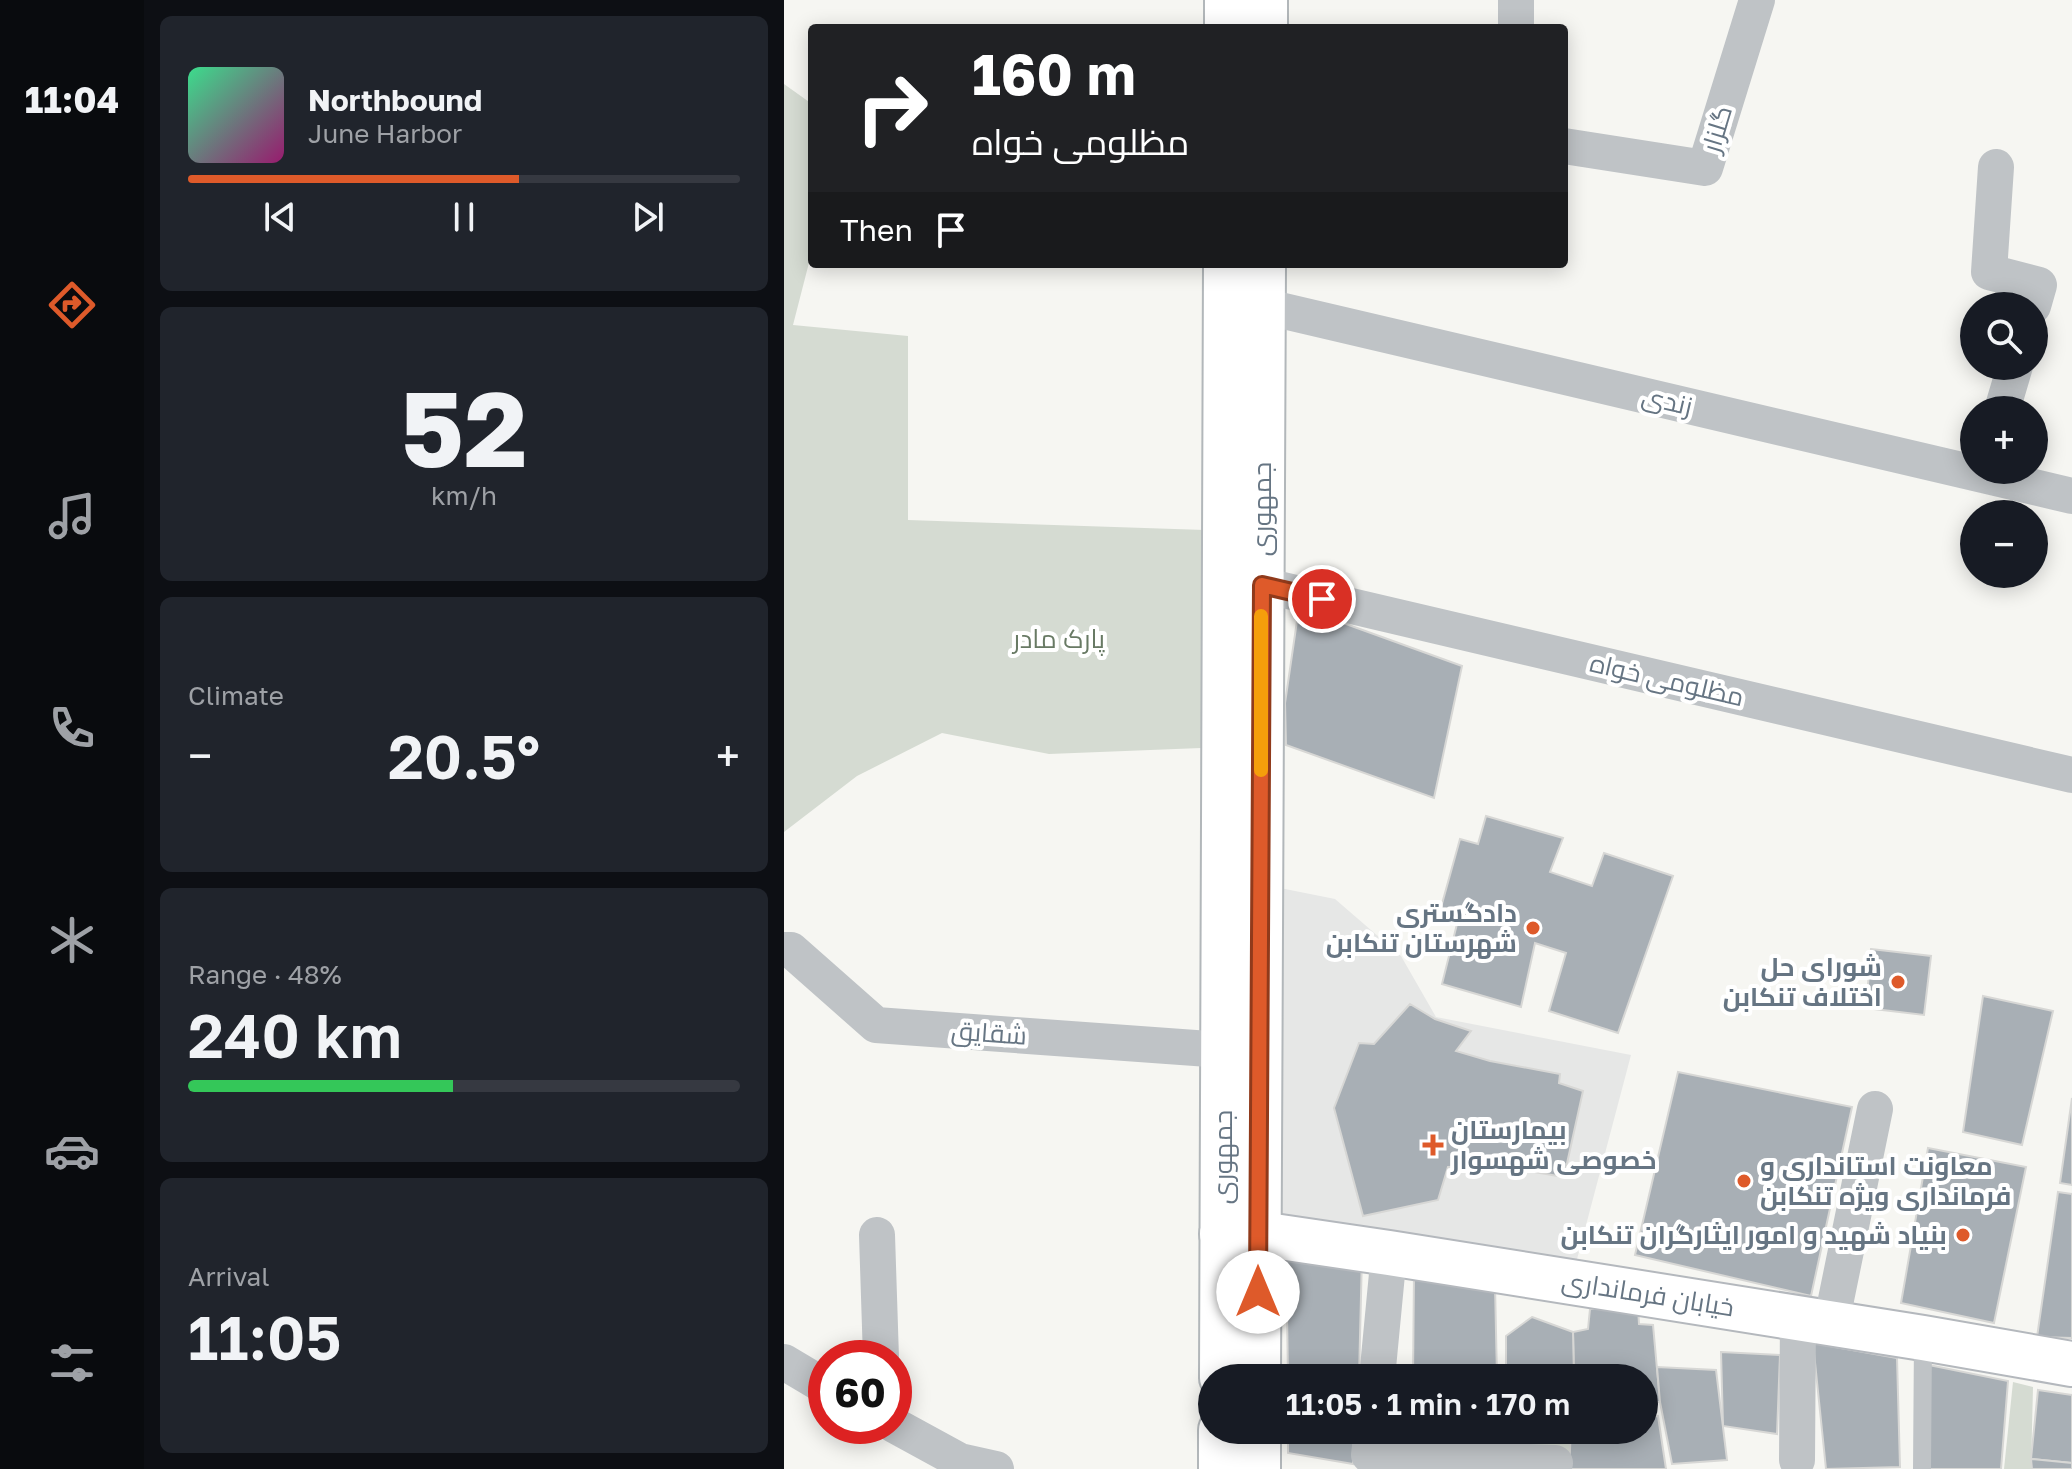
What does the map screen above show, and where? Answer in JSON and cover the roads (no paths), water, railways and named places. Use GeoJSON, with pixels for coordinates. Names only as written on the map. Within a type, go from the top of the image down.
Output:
{"type":"FeatureCollection","features":[{"type":"Feature","properties":{"kind":"main road"},"geometry":{"type":"LineString","coordinates":[[1227,0],[1227,24]]}},
{"type":"Feature","properties":{"kind":"main road"},"geometry":{"type":"LineString","coordinates":[[1265,0],[1265,24]]}},
{"type":"Feature","properties":{"kind":"main road","name":"جمهوری"},"geometry":{"type":"LineString","coordinates":[[1226,268],[1223,1050],[1240,1234],[1256,1364]]}},
{"type":"Feature","properties":{"kind":"main road","name":"جمهوری"},"geometry":{"type":"LineString","coordinates":[[1224,1364],[1240,1234],[1262,585],[1263,285]]}},
{"type":"Feature","properties":{"kind":"main road","name":"خیابان فرمانداری"},"geometry":{"type":"LineString","coordinates":[[1240,1234],[1389,1253],[2072,1364]]}},
{"type":"Feature","properties":{"kind":"main road"},"geometry":{"type":"LineString","coordinates":[[1221,1444],[1221,1469]]}},
{"type":"Feature","properties":{"kind":"main road"},"geometry":{"type":"LineString","coordinates":[[1258,1444],[1258,1469]]}},
{"type":"Feature","properties":{"kind":"street"},"geometry":{"type":"LineString","coordinates":[[1516,0],[1516,24]]}},
{"type":"Feature","properties":{"kind":"street","name":"گلزار"},"geometry":{"type":"LineString","coordinates":[[1568,147],[1705,168],[1757,0]]}},
{"type":"Feature","properties":{"kind":"street"},"geometry":{"type":"LineString","coordinates":[[1996,167],[1989,272],[2039,285],[2037,292]]}},
{"type":"Feature","properties":{"kind":"street","name":"زندی"},"geometry":{"type":"LineString","coordinates":[[1263,285],[1960,466]]}},
{"type":"Feature","properties":{"kind":"street","name":"زندی"},"geometry":{"type":"LineString","coordinates":[[2028,484],[2072,496]]}},
{"type":"Feature","properties":{"kind":"street","name":"مظلومی خواه"},"geometry":{"type":"LineString","coordinates":[[1262,585],[2072,775]]}},
{"type":"Feature","properties":{"kind":"street","name":"شقایق"},"geometry":{"type":"LineString","coordinates":[[784,950],[791,950],[876,1025],[1223,1050]]}},
{"type":"Feature","properties":{"kind":"street"},"geometry":{"type":"LineString","coordinates":[[1797,1460],[1815,1321],[1875,1109]]}},
{"type":"Feature","properties":{"kind":"street"},"geometry":{"type":"LineString","coordinates":[[877,1235],[880,1340]]}},
{"type":"Feature","properties":{"kind":"street"},"geometry":{"type":"LineString","coordinates":[[1378,1364],[1389,1253]]}},
{"type":"Feature","properties":{"kind":"street"},"geometry":{"type":"LineString","coordinates":[[784,1362],[808,1376]]}},
{"type":"Feature","properties":{"kind":"street"},"geometry":{"type":"LineString","coordinates":[[912,1435],[960,1461],[996,1469]]}},
{"type":"Feature","properties":{"kind":"street"},"geometry":{"type":"LineString","coordinates":[[1370,1444],[1369,1455],[1555,1463]]}},
{"type":"Feature","properties":{"kind":"lane"},"geometry":{"type":"LineString","coordinates":[[1922,1469],[1923,1338]]}},
{"type":"Feature","properties":{"kind":"place","name":"دادگستری شهرستان تنکابن"},"geometry":{"type":"Point","coordinates":[1533,928]}},
{"type":"Feature","properties":{"kind":"place","name":"شورای حل اختلاف تنکابن"},"geometry":{"type":"Point","coordinates":[1898,982]}},
{"type":"Feature","properties":{"kind":"place","name":"بیمارستان خصوصی شهسوار"},"geometry":{"type":"Point","coordinates":[1433,1145]}},
{"type":"Feature","properties":{"kind":"place","name":"معاونت استانداری و فرمانداری ویژه تنکابن"},"geometry":{"type":"Point","coordinates":[1744,1181]}},
{"type":"Feature","properties":{"kind":"place","name":"بنیاد شهید و امور ایثارگران تنکابن"},"geometry":{"type":"Point","coordinates":[1963,1235]}},
{"type":"Feature","properties":{"kind":"park label","name":"پارک مادر"},"geometry":{"type":"Point","coordinates":[1059,639]}}]}
